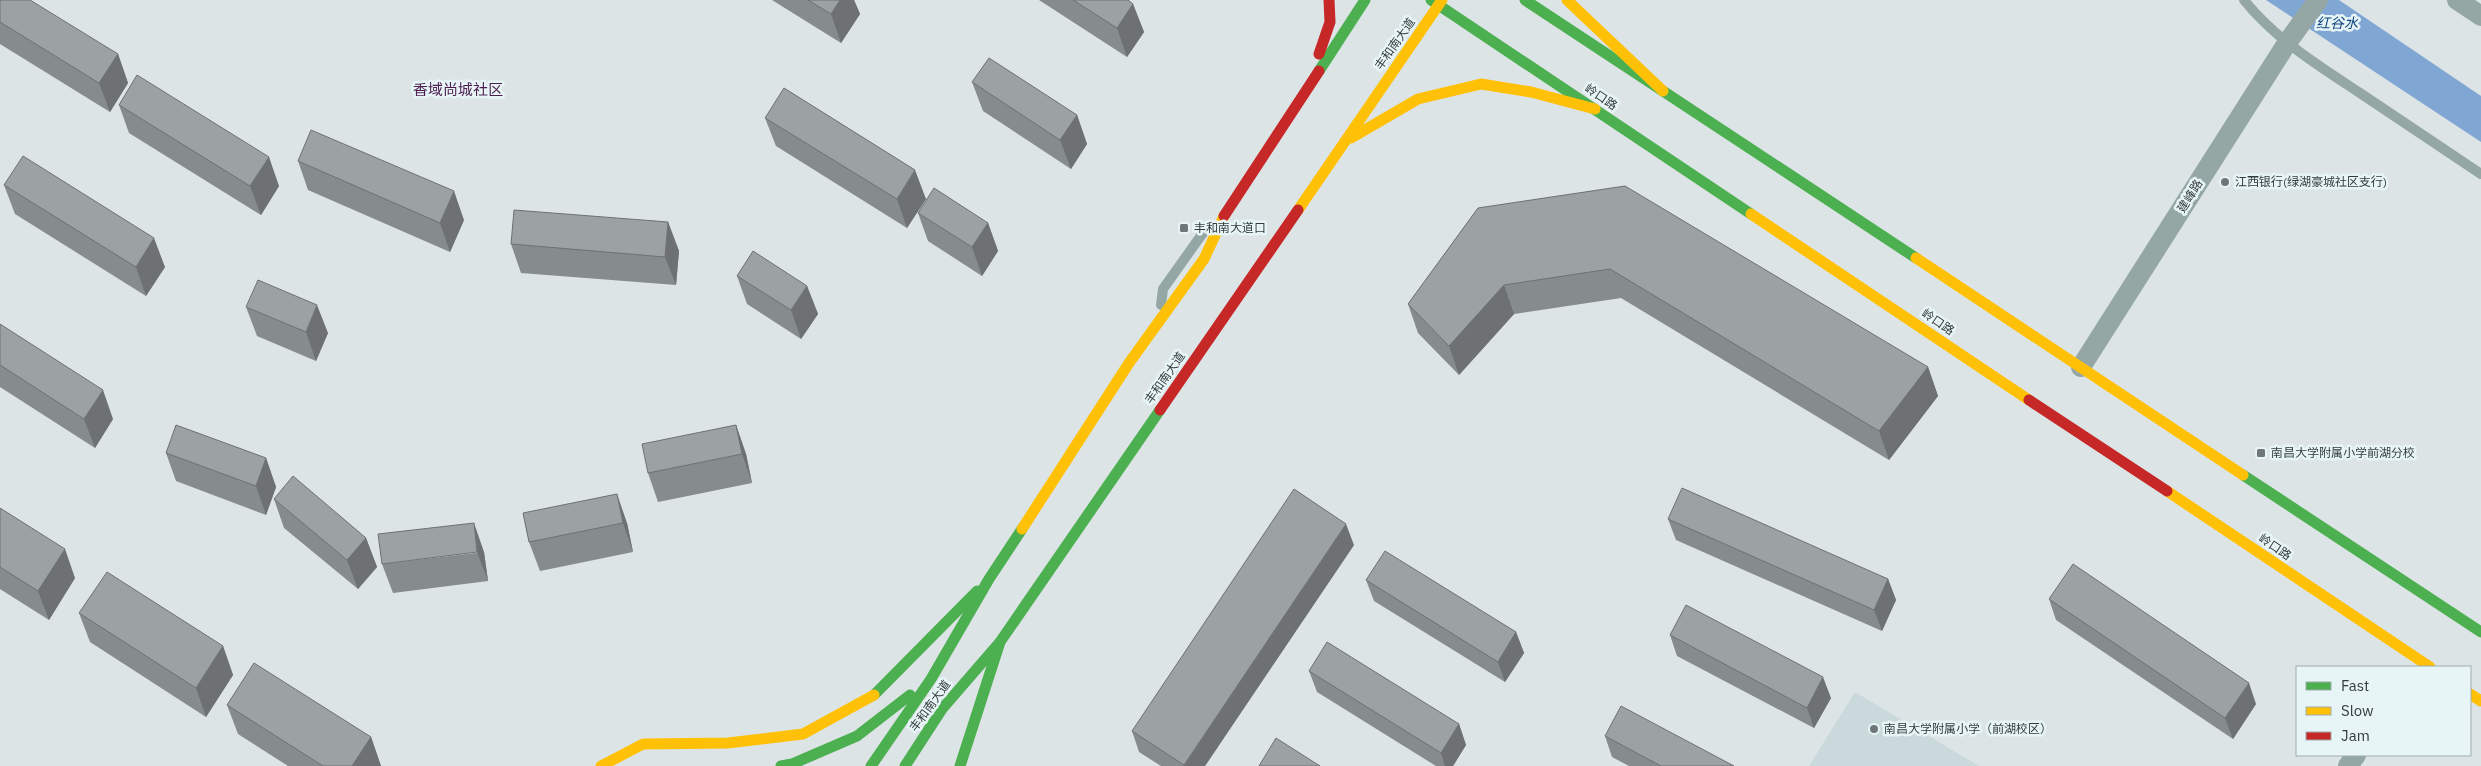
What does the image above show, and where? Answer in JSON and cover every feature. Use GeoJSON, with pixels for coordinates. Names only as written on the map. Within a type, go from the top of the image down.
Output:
{"type":"FeatureCollection","features":[{"type":"Feature","properties":{"kind":"street"},"geometry":{"type":"LineString","coordinates":[[1309,86],[1330,22],[1329,0]]}},
{"type":"Feature","properties":{"kind":"street","name":"丰和南大道"},"geometry":{"type":"LineString","coordinates":[[871,766],[930,678],[989,579],[1158,321],[1204,259],[1225,215],[1365,0]]}},
{"type":"Feature","properties":{"kind":"street"},"geometry":{"type":"LineString","coordinates":[[1525,0],[2481,632]]}},
{"type":"Feature","properties":{"kind":"street"},"geometry":{"type":"LineString","coordinates":[[1567,0],[1663,91]]}},
{"type":"Feature","properties":{"kind":"street","name":"建峰路"},"geometry":{"type":"LineString","coordinates":[[2081,367],[2288,43],[2318,0]]}},
{"type":"Feature","properties":{"kind":"street"},"geometry":{"type":"LineString","coordinates":[[2457,0],[2481,16]]}},
{"type":"Feature","properties":{"kind":"street","name":"丰和南大道"},"geometry":{"type":"LineString","coordinates":[[905,766],[942,708],[1000,642],[1343,143],[1437,2]]}},
{"type":"Feature","properties":{"kind":"street","name":"岭口路"},"geometry":{"type":"LineString","coordinates":[[1437,2],[2422,665]]}},
{"type":"Feature","properties":{"kind":"street"},"geometry":{"type":"LineString","coordinates":[[1343,143],[1418,99],[1480,84],[1531,92],[1594,109]]}},
{"type":"Feature","properties":{"kind":"street"},"geometry":{"type":"LineString","coordinates":[[602,766],[643,744],[728,743],[803,734],[872,697],[989,579]]}},
{"type":"Feature","properties":{"kind":"street"},"geometry":{"type":"LineString","coordinates":[[960,766],[1000,642]]}},
{"type":"Feature","properties":{"kind":"street"},"geometry":{"type":"LineString","coordinates":[[781,766],[792,764],[857,736],[930,678]]}},
{"type":"Feature","properties":{"kind":"street"},"geometry":{"type":"LineString","coordinates":[[932,747],[942,708]]}},
{"type":"Feature","properties":{"kind":"lane"},"geometry":{"type":"LineString","coordinates":[[2244,0],[2256,15],[2288,43],[2481,174]]}},
{"type":"Feature","properties":{"kind":"lane"},"geometry":{"type":"LineString","coordinates":[[1158,321],[1163,289],[1205,230],[1225,215]]}},
{"type":"Feature","properties":{"kind":"shaded area","name":"南昌大学附属小学（前湖校区）"},"geometry":{"type":"Polygon","coordinates":[[[1855,692],[1979,766],[1809,766],[1855,692]]]}},
{"type":"Feature","properties":{"kind":"water","name":"红谷水"},"geometry":{"type":"Polygon","coordinates":[[[2266,0],[2339,0],[2481,96],[2481,142],[2266,0]]]}},
{"type":"Feature","properties":{"kind":"building"},"geometry":{"type":"Polygon","coordinates":[[[0,0],[30,0],[118,54],[99,83],[0,22],[0,0]]]}},
{"type":"Feature","properties":{"kind":"building"},"geometry":{"type":"Polygon","coordinates":[[[808,0],[840,0],[831,14],[808,0]]]}},
{"type":"Feature","properties":{"kind":"building"},"geometry":{"type":"Polygon","coordinates":[[[1073,0],[1128,0],[1133,4],[1117,28],[1073,0]]]}},
{"type":"Feature","properties":{"kind":"building"},"geometry":{"type":"Polygon","coordinates":[[[989,58],[1077,115],[1060,140],[972,82],[989,58]]]}},
{"type":"Feature","properties":{"kind":"building"},"geometry":{"type":"Polygon","coordinates":[[[137,75],[269,157],[250,186],[119,105],[137,75]]]}},
{"type":"Feature","properties":{"kind":"building"},"geometry":{"type":"Polygon","coordinates":[[[784,88],[915,170],[897,199],[765,118],[784,88]]]}},
{"type":"Feature","properties":{"kind":"building"},"geometry":{"type":"Polygon","coordinates":[[[311,130],[454,191],[440,223],[298,161],[311,130]]]}},
{"type":"Feature","properties":{"kind":"building"},"geometry":{"type":"Polygon","coordinates":[[[23,156],[154,238],[136,267],[4,185],[23,156]]]}},
{"type":"Feature","properties":{"kind":"building"},"geometry":{"type":"Polygon","coordinates":[[[1625,186],[1928,367],[1879,431],[1610,269],[1504,285],[1449,346],[1408,304],[1478,208],[1625,186]]]}},
{"type":"Feature","properties":{"kind":"building"},"geometry":{"type":"Polygon","coordinates":[[[934,188],[988,223],[972,247],[918,213],[934,188]]]}},
{"type":"Feature","properties":{"kind":"building"},"geometry":{"type":"Polygon","coordinates":[[[514,210],[668,222],[665,257],[511,244],[514,210]]]}},
{"type":"Feature","properties":{"kind":"building"},"geometry":{"type":"Polygon","coordinates":[[[753,251],[807,286],[791,310],[737,276],[753,251]]]}},
{"type":"Feature","properties":{"kind":"building"},"geometry":{"type":"Polygon","coordinates":[[[258,280],[317,305],[306,332],[246,307],[258,280]]]}},
{"type":"Feature","properties":{"kind":"building"},"geometry":{"type":"Polygon","coordinates":[[[0,324],[103,390],[84,419],[0,365],[0,324]]]}},
{"type":"Feature","properties":{"kind":"building"},"geometry":{"type":"Polygon","coordinates":[[[176,425],[266,458],[256,486],[166,453],[176,425]]]}},
{"type":"Feature","properties":{"kind":"building"},"geometry":{"type":"Polygon","coordinates":[[[736,425],[742,454],[648,473],[642,444],[736,425]]]}},
{"type":"Feature","properties":{"kind":"building"},"geometry":{"type":"Polygon","coordinates":[[[293,476],[366,538],[347,560],[274,499],[293,476]]]}},
{"type":"Feature","properties":{"kind":"building"},"geometry":{"type":"Polygon","coordinates":[[[1682,488],[1888,579],[1874,610],[1668,519],[1682,488]]]}},
{"type":"Feature","properties":{"kind":"building"},"geometry":{"type":"Polygon","coordinates":[[[1294,489],[1346,524],[1184,765],[1132,731],[1294,489]]]}},
{"type":"Feature","properties":{"kind":"building"},"geometry":{"type":"Polygon","coordinates":[[[617,494],[623,523],[529,542],[523,513],[617,494]]]}},
{"type":"Feature","properties":{"kind":"building"},"geometry":{"type":"Polygon","coordinates":[[[0,508],[65,549],[38,591],[0,567],[0,508]]]}},
{"type":"Feature","properties":{"kind":"building"},"geometry":{"type":"Polygon","coordinates":[[[474,523],[477,552],[382,564],[378,534],[474,523]]]}},
{"type":"Feature","properties":{"kind":"building"},"geometry":{"type":"Polygon","coordinates":[[[1385,551],[1516,632],[1498,662],[1366,580],[1385,551]]]}},
{"type":"Feature","properties":{"kind":"building"},"geometry":{"type":"Polygon","coordinates":[[[2073,564],[2249,683],[2225,718],[2049,599],[2073,564]]]}},
{"type":"Feature","properties":{"kind":"building"},"geometry":{"type":"Polygon","coordinates":[[[107,572],[223,646],[196,688],[79,613],[107,572]]]}},
{"type":"Feature","properties":{"kind":"building"},"geometry":{"type":"Polygon","coordinates":[[[1686,605],[1823,677],[1807,708],[1670,635],[1686,605]]]}},
{"type":"Feature","properties":{"kind":"building"},"geometry":{"type":"Polygon","coordinates":[[[1327,642],[1459,724],[1441,753],[1309,671],[1327,642]]]}},
{"type":"Feature","properties":{"kind":"building"},"geometry":{"type":"Polygon","coordinates":[[[254,663],[371,737],[352,766],[323,766],[227,705],[254,663]]]}},
{"type":"Feature","properties":{"kind":"building"},"geometry":{"type":"Polygon","coordinates":[[[1621,706],[1734,766],[1661,766],[1605,736],[1621,706]]]}},
{"type":"Feature","properties":{"kind":"building"},"geometry":{"type":"Polygon","coordinates":[[[1276,738],[1320,766],[1259,766],[1276,738]]]}},
{"type":"Feature","properties":{"kind":"traffic: fast"},"geometry":{"type":"LineString","coordinates":[[1319,71],[1365,0]]}},
{"type":"Feature","properties":{"kind":"traffic: fast"},"geometry":{"type":"LineString","coordinates":[[1431,0],[1751,214]]}},
{"type":"Feature","properties":{"kind":"traffic: fast"},"geometry":{"type":"LineString","coordinates":[[1525,0],[1916,258]]}},
{"type":"Feature","properties":{"kind":"traffic: fast"},"geometry":{"type":"LineString","coordinates":[[905,766],[942,709],[1000,642],[1160,410]]}},
{"type":"Feature","properties":{"kind":"traffic: fast"},"geometry":{"type":"LineString","coordinates":[[2243,475],[2481,632]]}},
{"type":"Feature","properties":{"kind":"traffic: fast"},"geometry":{"type":"LineString","coordinates":[[871,766],[931,679],[989,579],[1022,529]]}},
{"type":"Feature","properties":{"kind":"traffic: fast"},"geometry":{"type":"LineString","coordinates":[[874,695],[977,591]]}},
{"type":"Feature","properties":{"kind":"traffic: fast"},"geometry":{"type":"LineString","coordinates":[[960,766],[1000,642]]}},
{"type":"Feature","properties":{"kind":"traffic: fast"},"geometry":{"type":"LineString","coordinates":[[781,766],[792,764],[857,736],[910,695]]}},
{"type":"Feature","properties":{"kind":"traffic: slow"},"geometry":{"type":"LineString","coordinates":[[1298,210],[1442,0]]}},
{"type":"Feature","properties":{"kind":"traffic: slow"},"geometry":{"type":"LineString","coordinates":[[1567,0],[1663,91]]}},
{"type":"Feature","properties":{"kind":"traffic: slow"},"geometry":{"type":"LineString","coordinates":[[1351,138],[1418,99],[1481,84],[1531,92],[1595,109]]}},
{"type":"Feature","properties":{"kind":"traffic: slow"},"geometry":{"type":"LineString","coordinates":[[1751,214],[2029,400]]}},
{"type":"Feature","properties":{"kind":"traffic: slow"},"geometry":{"type":"LineString","coordinates":[[1022,529],[1129,363],[1204,259],[1224,216]]}},
{"type":"Feature","properties":{"kind":"traffic: slow"},"geometry":{"type":"LineString","coordinates":[[1916,258],[2243,475]]}},
{"type":"Feature","properties":{"kind":"traffic: slow"},"geometry":{"type":"LineString","coordinates":[[2167,491],[2429,666]]}},
{"type":"Feature","properties":{"kind":"traffic: slow"},"geometry":{"type":"LineString","coordinates":[[601,766],[643,744],[728,743],[803,734],[874,695]]}},
{"type":"Feature","properties":{"kind":"traffic: slow"},"geometry":{"type":"LineString","coordinates":[[2471,695],[2481,701]]}},
{"type":"Feature","properties":{"kind":"traffic: jam"},"geometry":{"type":"LineString","coordinates":[[1319,54],[1330,22],[1329,0]]}},
{"type":"Feature","properties":{"kind":"traffic: jam"},"geometry":{"type":"LineString","coordinates":[[1224,216],[1319,71]]}},
{"type":"Feature","properties":{"kind":"traffic: jam"},"geometry":{"type":"LineString","coordinates":[[1160,410],[1298,210]]}},
{"type":"Feature","properties":{"kind":"traffic: jam"},"geometry":{"type":"LineString","coordinates":[[2029,400],[2167,491]]}},
{"type":"Feature","properties":{"kind":"place","name":"江西银行(绿湖豪城社区支行)"},"geometry":{"type":"Point","coordinates":[2225,182]}},
{"type":"Feature","properties":{"kind":"place","name":"丰和南大道口"},"geometry":{"type":"Point","coordinates":[1184,228]}},
{"type":"Feature","properties":{"kind":"place","name":"南昌大学附属小学前湖分校"},"geometry":{"type":"Point","coordinates":[2261,453]}},
{"type":"Feature","properties":{"kind":"place","name":"南昌大学附属小学（前湖校区）"},"geometry":{"type":"Point","coordinates":[1874,729]}},
{"type":"Feature","properties":{"kind":"district","name":"香域尚城社区"},"geometry":{"type":"Point","coordinates":[458,90]}}]}
